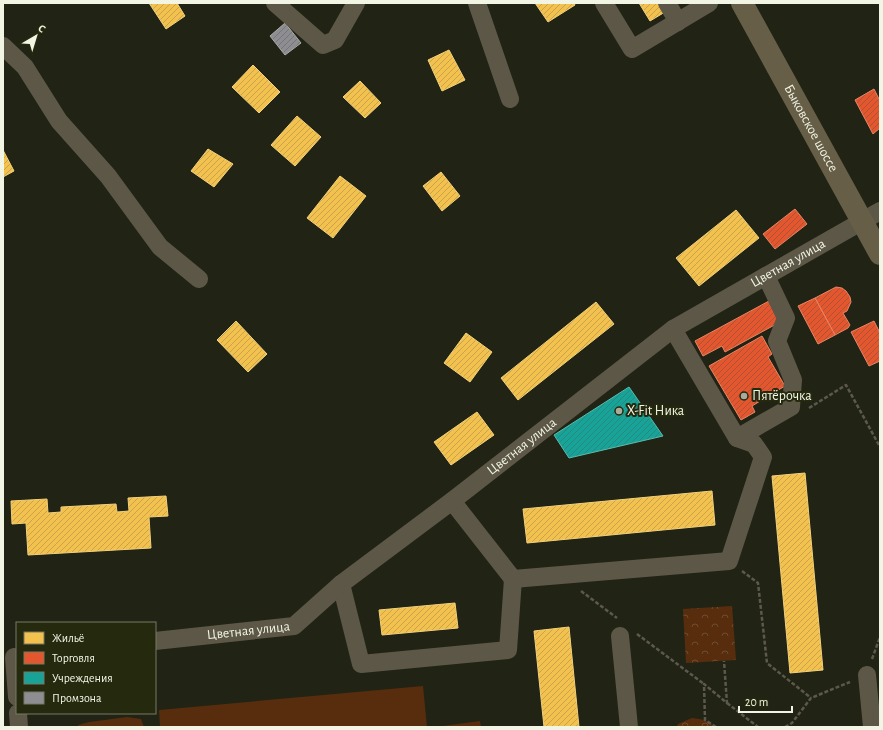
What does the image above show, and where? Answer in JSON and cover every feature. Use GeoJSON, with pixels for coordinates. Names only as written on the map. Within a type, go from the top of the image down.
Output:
{"type":"FeatureCollection","features":[{"type":"Feature","properties":{"kind":"main road","name":"Быковское шоссе"},"geometry":{"type":"LineString","coordinates":[[742,3],[871,216],[880,254]]}},
{"type":"Feature","properties":{"kind":"street"},"geometry":{"type":"LineString","coordinates":[[275,3],[323,45],[335,40],[356,3]]}},
{"type":"Feature","properties":{"kind":"street"},"geometry":{"type":"LineString","coordinates":[[477,3],[510,99]]}},
{"type":"Feature","properties":{"kind":"street"},"geometry":{"type":"LineString","coordinates":[[604,3],[632,49],[709,3]]}},
{"type":"Feature","properties":{"kind":"street"},"geometry":{"type":"LineString","coordinates":[[667,3],[678,22]]}},
{"type":"Feature","properties":{"kind":"street"},"geometry":{"type":"LineString","coordinates":[[3,46],[25,67],[59,121],[108,176],[160,247],[199,279]]}},
{"type":"Feature","properties":{"kind":"street","name":"Цветная улица"},"geometry":{"type":"LineString","coordinates":[[156,641],[294,626],[341,584],[452,501],[673,329],[871,216]]}},
{"type":"Feature","properties":{"kind":"street"},"geometry":{"type":"LineString","coordinates":[[737,438],[791,407],[793,380],[777,342],[786,318],[766,276]]}},
{"type":"Feature","properties":{"kind":"street"},"geometry":{"type":"LineString","coordinates":[[673,329],[737,438]]}},
{"type":"Feature","properties":{"kind":"street"},"geometry":{"type":"LineString","coordinates":[[513,579],[729,561],[763,457],[761,439],[737,438]]}},
{"type":"Feature","properties":{"kind":"street"},"geometry":{"type":"LineString","coordinates":[[341,584],[361,664],[508,650],[513,579],[452,501]]}},
{"type":"Feature","properties":{"kind":"street"},"geometry":{"type":"LineString","coordinates":[[620,636],[629,727]]}},
{"type":"Feature","properties":{"kind":"street"},"geometry":{"type":"LineString","coordinates":[[11,657],[16,690]]}},
{"type":"Feature","properties":{"kind":"street"},"geometry":{"type":"LineString","coordinates":[[867,675],[872,727]]}},
{"type":"Feature","properties":{"kind":"street"},"geometry":{"type":"LineString","coordinates":[[18,714],[19,727]]}},
{"type":"Feature","properties":{"kind":"path"},"geometry":{"type":"LineString","coordinates":[[807,410],[846,385],[880,448]]}},
{"type":"Feature","properties":{"kind":"path"},"geometry":{"type":"LineString","coordinates":[[729,561],[758,583],[767,663],[811,698]]}},
{"type":"Feature","properties":{"kind":"path"},"geometry":{"type":"LineString","coordinates":[[785,727],[792,722],[811,698],[867,675],[880,637]]}},
{"type":"Feature","properties":{"kind":"path"},"geometry":{"type":"LineString","coordinates":[[724,661],[727,702]]}},
{"type":"Feature","properties":{"kind":"path"},"geometry":{"type":"LineString","coordinates":[[716,727],[705,720],[704,684],[758,727]]}},
{"type":"Feature","properties":{"kind":"green space"},"geometry":{"type":"Polygon","coordinates":[[[732,606],[736,660],[686,663],[683,609],[732,606]]]}},
{"type":"Feature","properties":{"kind":"green space"},"geometry":{"type":"Polygon","coordinates":[[[423,686],[427,727],[160,727],[159,710],[423,686]]]}},
{"type":"Feature","properties":{"kind":"green space"},"geometry":{"type":"Polygon","coordinates":[[[127,717],[141,719],[144,727],[78,727],[78,725],[89,722],[127,717]]]}},
{"type":"Feature","properties":{"kind":"green space"},"geometry":{"type":"Polygon","coordinates":[[[692,718],[705,720],[716,727],[676,727],[678,724],[692,718]]]}},
{"type":"Feature","properties":{"kind":"green space"},"geometry":{"type":"Polygon","coordinates":[[[480,721],[481,727],[435,727],[480,721]]]}},
{"type":"Feature","properties":{"kind":"building: Жильё"},"geometry":{"type":"Polygon","coordinates":[[[149,3],[177,3],[185,16],[166,29],[149,3]]]}},
{"type":"Feature","properties":{"kind":"building: Жильё"},"geometry":{"type":"Polygon","coordinates":[[[535,3],[574,3],[575,5],[548,22],[535,3]]]}},
{"type":"Feature","properties":{"kind":"building: Жильё"},"geometry":{"type":"Polygon","coordinates":[[[639,3],[659,3],[665,12],[650,21],[639,3]]]}},
{"type":"Feature","properties":{"kind":"building: Жильё"},"geometry":{"type":"Polygon","coordinates":[[[449,50],[465,80],[442,91],[428,60],[449,50]]]}},
{"type":"Feature","properties":{"kind":"building: Жильё"},"geometry":{"type":"Polygon","coordinates":[[[253,65],[280,92],[259,113],[232,87],[253,65]]]}},
{"type":"Feature","properties":{"kind":"building: Жильё"},"geometry":{"type":"Polygon","coordinates":[[[360,81],[381,103],[365,118],[343,97],[360,81]]]}},
{"type":"Feature","properties":{"kind":"building: Жильё"},"geometry":{"type":"Polygon","coordinates":[[[297,116],[321,137],[295,166],[271,145],[297,116]]]}},
{"type":"Feature","properties":{"kind":"building: Жильё"},"geometry":{"type":"Polygon","coordinates":[[[208,149],[233,164],[214,187],[191,171],[208,149]]]}},
{"type":"Feature","properties":{"kind":"building: Жильё"},"geometry":{"type":"Polygon","coordinates":[[[3,150],[14,171],[3,177],[3,150]]]}},
{"type":"Feature","properties":{"kind":"building: Жильё"},"geometry":{"type":"Polygon","coordinates":[[[441,172],[460,196],[442,211],[423,186],[441,172]]]}},
{"type":"Feature","properties":{"kind":"building: Жильё"},"geometry":{"type":"Polygon","coordinates":[[[340,176],[366,196],[333,238],[307,218],[340,176]]]}},
{"type":"Feature","properties":{"kind":"building: Жильё"},"geometry":{"type":"Polygon","coordinates":[[[736,210],[759,238],[699,286],[676,258],[736,210]]]}},
{"type":"Feature","properties":{"kind":"building: Жильё"},"geometry":{"type":"Polygon","coordinates":[[[596,302],[614,324],[518,400],[501,378],[596,302]]]}},
{"type":"Feature","properties":{"kind":"building: Жильё"},"geometry":{"type":"Polygon","coordinates":[[[236,321],[267,354],[248,372],[217,340],[236,321]]]}},
{"type":"Feature","properties":{"kind":"building: Жильё"},"geometry":{"type":"Polygon","coordinates":[[[466,333],[492,352],[470,382],[444,363],[466,333]]]}},
{"type":"Feature","properties":{"kind":"building: Жильё"},"geometry":{"type":"Polygon","coordinates":[[[477,412],[494,435],[451,465],[434,442],[477,412]]]}},
{"type":"Feature","properties":{"kind":"building: Жильё"},"geometry":{"type":"Polygon","coordinates":[[[805,473],[823,670],[790,673],[772,476],[805,473]]]}},
{"type":"Feature","properties":{"kind":"building: Жильё"},"geometry":{"type":"Polygon","coordinates":[[[712,491],[715,525],[527,543],[523,509],[712,491]]]}},
{"type":"Feature","properties":{"kind":"building: Жильё"},"geometry":{"type":"Polygon","coordinates":[[[166,496],[168,516],[149,517],[151,548],[28,555],[26,523],[12,524],[11,501],[47,499],[48,513],[61,512],[61,507],[116,504],[117,512],[129,511],[128,498],[166,496]]]}},
{"type":"Feature","properties":{"kind":"building: Жильё"},"geometry":{"type":"Polygon","coordinates":[[[455,603],[458,628],[382,635],[379,610],[455,603]]]}},
{"type":"Feature","properties":{"kind":"building: Жильё"},"geometry":{"type":"Polygon","coordinates":[[[569,627],[579,727],[544,727],[534,631],[569,627]]]}},
{"type":"Feature","properties":{"kind":"building: Торговля"},"geometry":{"type":"Polygon","coordinates":[[[874,89],[880,101],[880,128],[873,134],[855,100],[874,89]]]}},
{"type":"Feature","properties":{"kind":"building: Торговля"},"geometry":{"type":"Polygon","coordinates":[[[795,209],[807,224],[775,249],[763,234],[795,209]]]}},
{"type":"Feature","properties":{"kind":"building: Торговля"},"geometry":{"type":"Polygon","coordinates":[[[836,287],[842,288],[846,291],[851,302],[847,311],[843,313],[850,325],[848,328],[835,335],[815,298],[836,287]]]}},
{"type":"Feature","properties":{"kind":"building: Торговля"},"geometry":{"type":"Polygon","coordinates":[[[815,298],[835,335],[818,344],[798,306],[815,298]]]}},
{"type":"Feature","properties":{"kind":"building: Торговля"},"geometry":{"type":"Polygon","coordinates":[[[769,301],[780,322],[725,352],[722,346],[703,356],[695,341],[769,301]]]}},
{"type":"Feature","properties":{"kind":"building: Торговля"},"geometry":{"type":"Polygon","coordinates":[[[874,321],[880,333],[880,361],[869,366],[851,332],[874,321]]]}},
{"type":"Feature","properties":{"kind":"building: Торговля"},"geometry":{"type":"Polygon","coordinates":[[[762,336],[772,354],[768,357],[785,386],[752,406],[755,412],[741,420],[709,366],[762,336]]]}},
{"type":"Feature","properties":{"kind":"building: Учреждения","name":"X-Fit Ника"},"geometry":{"type":"Polygon","coordinates":[[[629,387],[663,436],[569,458],[554,435],[629,387]]]}},
{"type":"Feature","properties":{"kind":"building: Промзона"},"geometry":{"type":"Polygon","coordinates":[[[285,23],[301,43],[285,55],[270,36],[285,23]]]}},
{"type":"Feature","properties":{"kind":"place","name":"Пятёрочка"},"geometry":{"type":"Point","coordinates":[744,396]}},
{"type":"Feature","properties":{"kind":"place","name":"X-Fit Ника"},"geometry":{"type":"Point","coordinates":[619,411]}}]}
